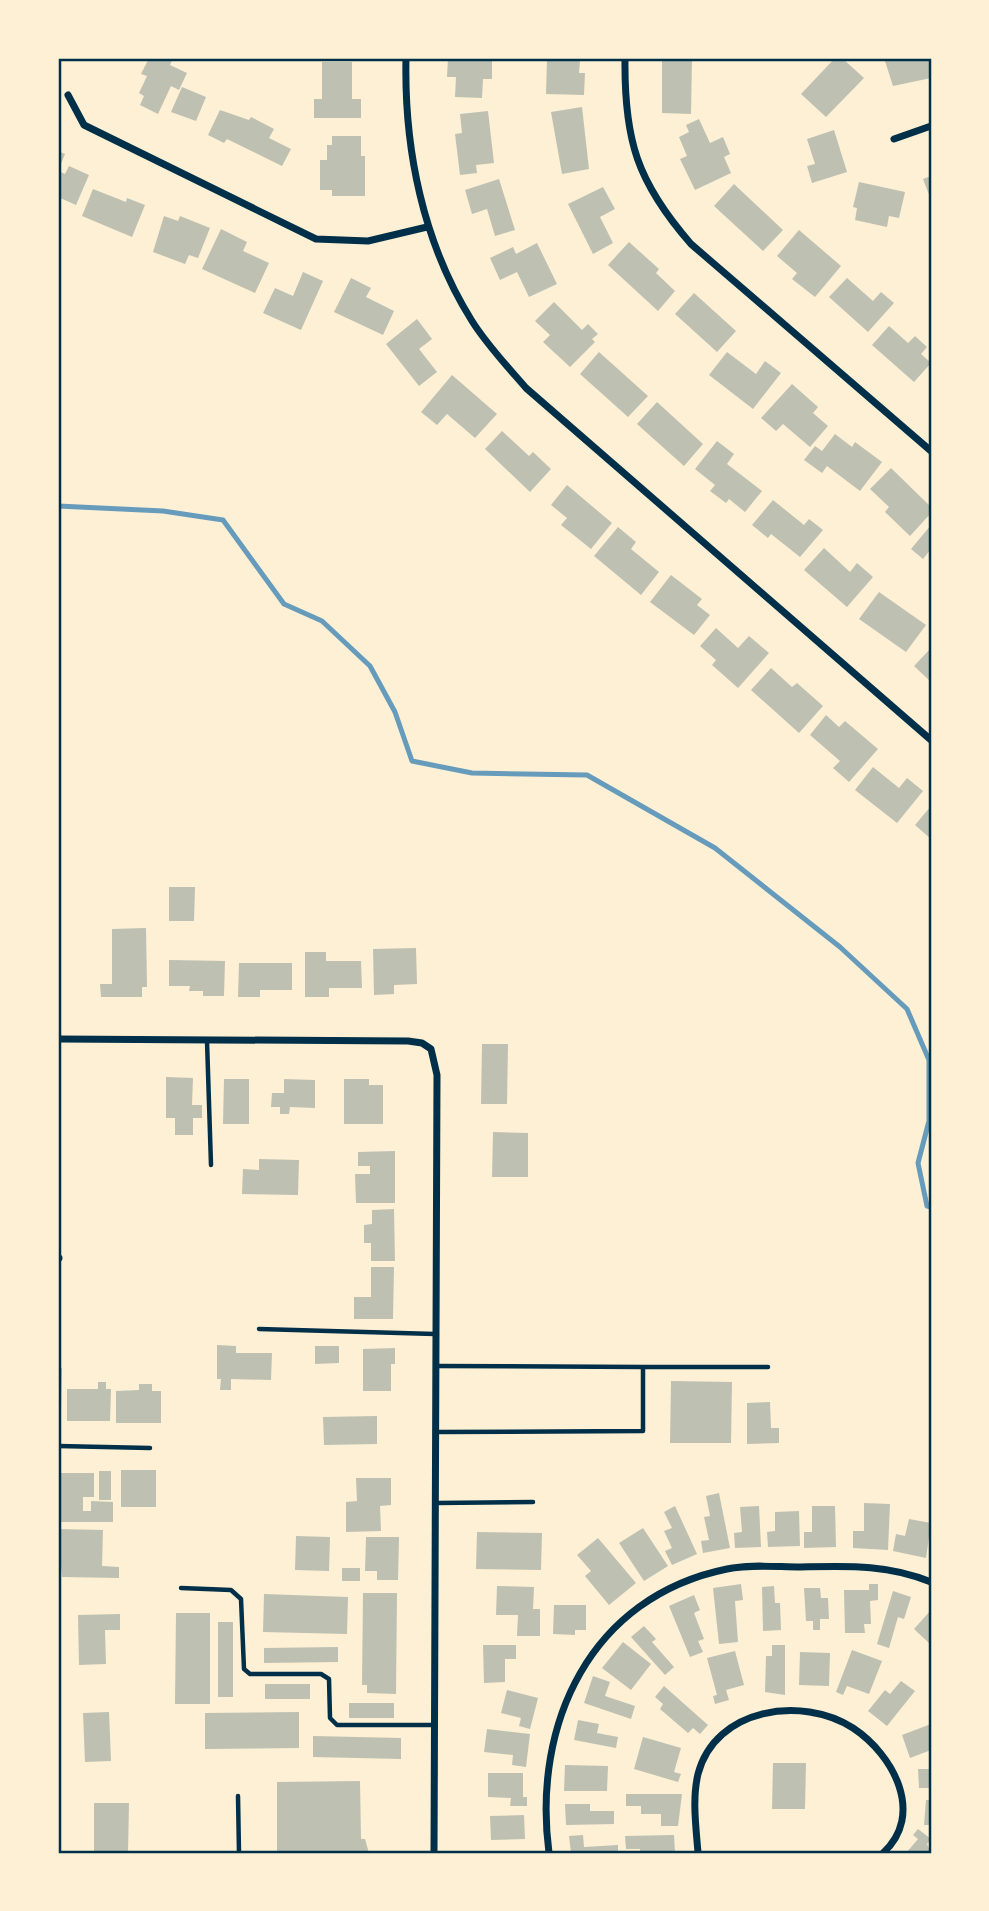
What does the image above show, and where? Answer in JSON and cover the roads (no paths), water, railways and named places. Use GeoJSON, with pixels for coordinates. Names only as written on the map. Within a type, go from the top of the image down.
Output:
{"type":"FeatureCollection","features":[{"type":"Feature","properties":{"kind":"street"},"geometry":{"type":"LineString","coordinates":[[406,58],[409,124],[427,227],[453,288],[473,322],[526,388],[931,740]]}},
{"type":"Feature","properties":{"kind":"street"},"geometry":{"type":"LineString","coordinates":[[625,58],[627,120],[637,162],[649,190],[668,217],[691,244],[931,451]]}},
{"type":"Feature","properties":{"kind":"street"},"geometry":{"type":"LineString","coordinates":[[68,95],[84,125],[316,239],[368,241],[427,227]]}},
{"type":"Feature","properties":{"kind":"street"},"geometry":{"type":"LineString","coordinates":[[894,139],[931,126]]}},
{"type":"Feature","properties":{"kind":"street"},"geometry":{"type":"LineString","coordinates":[[58,1039],[408,1041],[422,1043],[431,1049],[437,1075],[434,1853]]}},
{"type":"Feature","properties":{"kind":"street"},"geometry":{"type":"LineString","coordinates":[[550,1853],[546,1778],[560,1713],[580,1672],[593,1653],[638,1607],[682,1583],[742,1567],[876,1566],[910,1573],[931,1583]]}},
{"type":"Feature","properties":{"kind":"street"},"geometry":{"type":"LineString","coordinates":[[698,1853],[695,1796],[698,1774],[710,1746],[730,1726],[742,1719],[760,1714],[793,1712],[818,1715],[853,1728],[891,1769],[904,1800],[904,1816],[898,1837],[884,1853]]}},
{"type":"Feature","properties":{"kind":"lane"},"geometry":{"type":"LineString","coordinates":[[207,1040],[211,1165]]}},
{"type":"Feature","properties":{"kind":"lane"},"geometry":{"type":"LineString","coordinates":[[259,1329],[436,1334]]}},
{"type":"Feature","properties":{"kind":"lane"},"geometry":{"type":"LineString","coordinates":[[436,1366],[768,1367]]}},
{"type":"Feature","properties":{"kind":"lane"},"geometry":{"type":"LineString","coordinates":[[436,1432],[643,1431],[643,1367]]}},
{"type":"Feature","properties":{"kind":"lane"},"geometry":{"type":"LineString","coordinates":[[58,1446],[150,1448]]}},
{"type":"Feature","properties":{"kind":"lane"},"geometry":{"type":"LineString","coordinates":[[436,1503],[533,1502]]}},
{"type":"Feature","properties":{"kind":"lane"},"geometry":{"type":"LineString","coordinates":[[181,1588],[231,1590],[241,1599],[244,1669],[250,1674],[321,1674],[329,1679],[330,1718],[337,1725],[435,1725]]}},
{"type":"Feature","properties":{"kind":"lane"},"geometry":{"type":"LineString","coordinates":[[238,1796],[239,1853]]}},
{"type":"Feature","properties":{"kind":"waterway"},"geometry":{"type":"LineString","coordinates":[[58,506],[163,511],[223,520],[284,604],[322,621],[370,666],[395,712],[412,761],[472,773],[587,775],[715,848],[840,947],[907,1009],[929,1060],[929,1121],[918,1163],[927,1206],[931,1207]]}}]}
